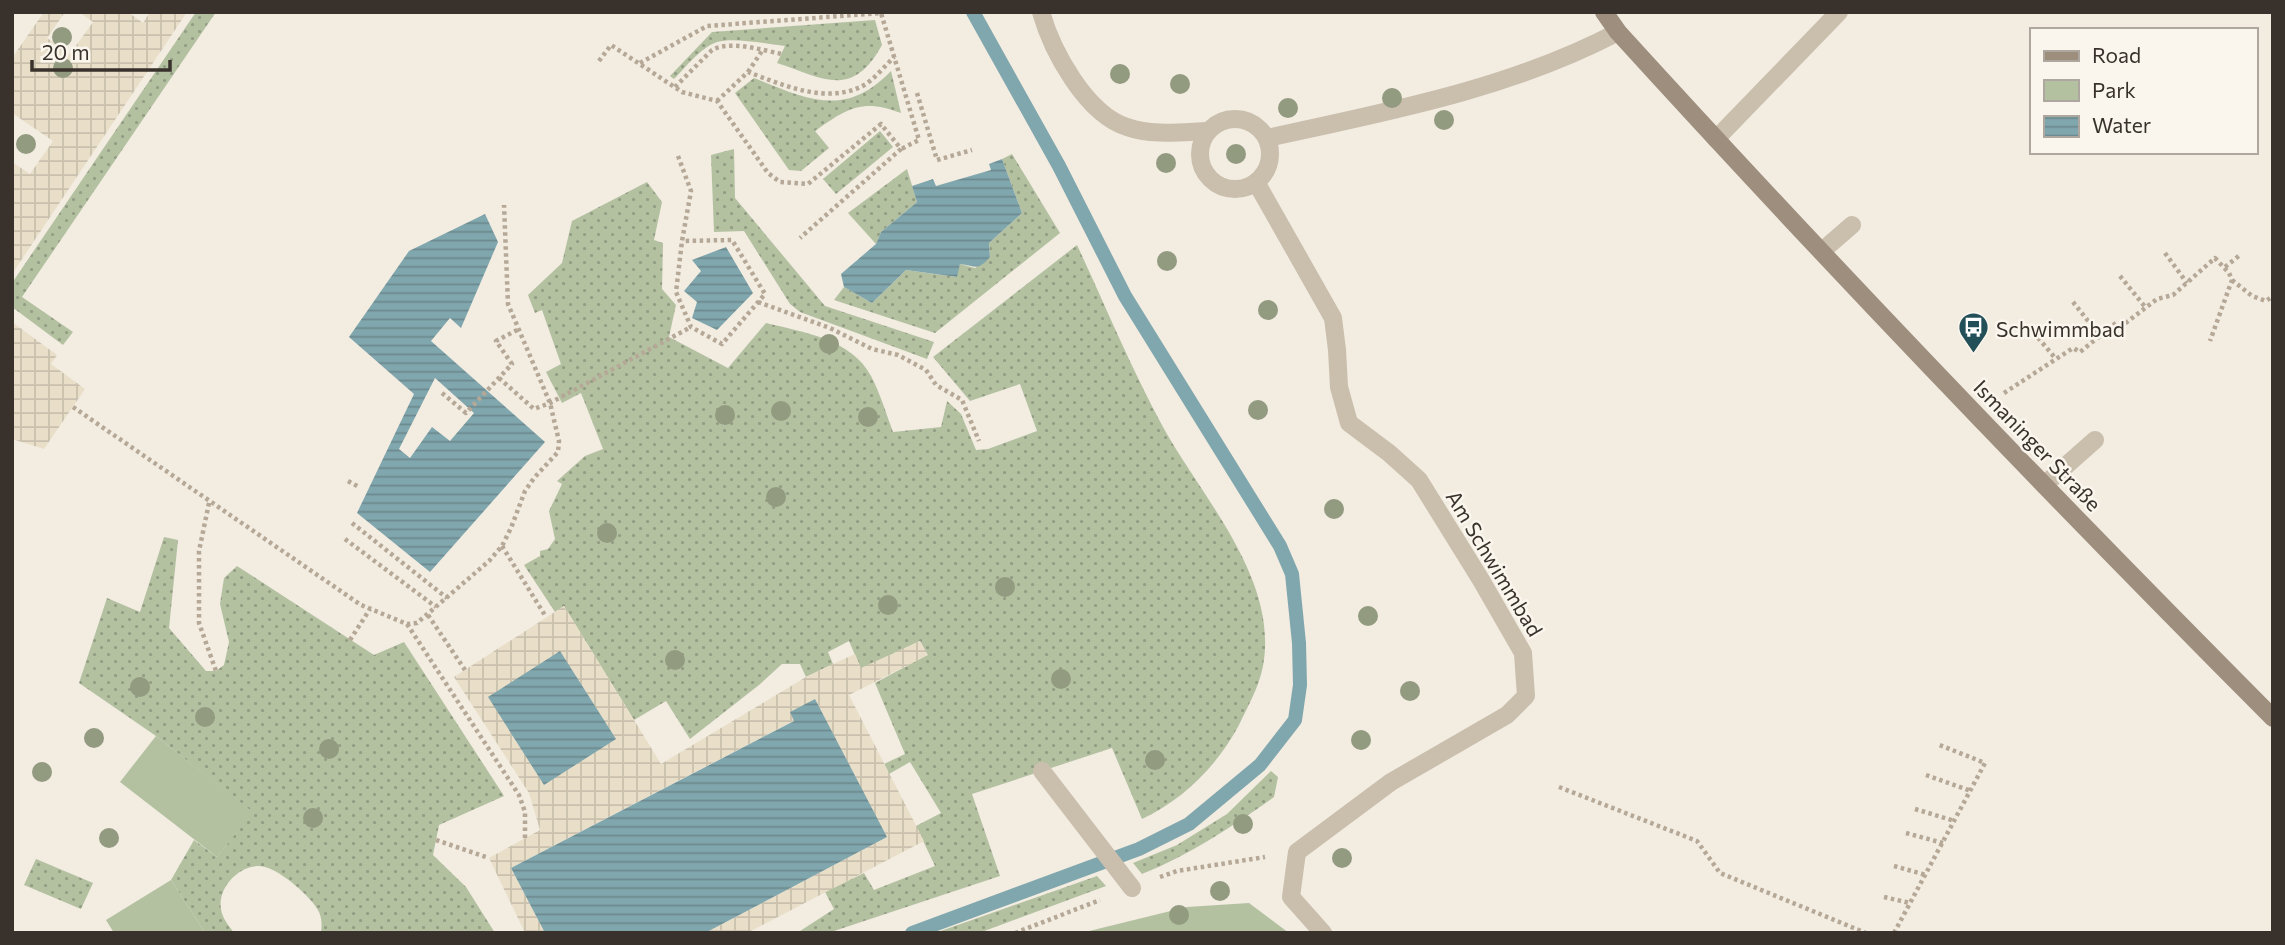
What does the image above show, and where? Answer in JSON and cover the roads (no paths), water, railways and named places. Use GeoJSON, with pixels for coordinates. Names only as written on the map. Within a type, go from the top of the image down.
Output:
{"type":"FeatureCollection","features":[{"type":"Feature","properties":{"kind":"street"},"geometry":{"type":"LineString","coordinates":[[1041,12],[1046,30],[1073,78],[1096,107],[1111,119],[1126,127],[1146,132],[1208,131]]}},
{"type":"Feature","properties":{"kind":"street","name":"Ismaninger Straße"},"geometry":{"type":"LineString","coordinates":[[1604,12],[1618,32],[1822,251],[2045,485],[2273,718]]}},
{"type":"Feature","properties":{"kind":"street"},"geometry":{"type":"LineString","coordinates":[[1716,139],[1839,12]]}},
{"type":"Feature","properties":{"kind":"street"},"geometry":{"type":"LineString","coordinates":[[1267,138],[1408,108],[1472,89],[1592,46],[1618,32]]}},
{"type":"Feature","properties":{"kind":"street"},"geometry":{"type":"LineString","coordinates":[[1241,119],[1259,128],[1267,138],[1270,149],[1265,173],[1247,187],[1223,187],[1205,171],[1200,159],[1202,142],[1208,131],[1218,124],[1241,119]]}},
{"type":"Feature","properties":{"kind":"street","name":"Am Schwimmbad"},"geometry":{"type":"LineString","coordinates":[[1256,182],[1333,318],[1339,387],[1349,423],[1419,480],[1523,653],[1526,696],[1507,715],[1391,782],[1297,852],[1291,897],[1323,933]]}},
{"type":"Feature","properties":{"kind":"street"},"geometry":{"type":"LineString","coordinates":[[1822,251],[1852,225]]}},
{"type":"Feature","properties":{"kind":"street"},"geometry":{"type":"LineString","coordinates":[[2045,485],[2095,440]]}},
{"type":"Feature","properties":{"kind":"street"},"geometry":{"type":"LineString","coordinates":[[1042,771],[1129,884]]}},
{"type":"Feature","properties":{"kind":"water"},"geometry":{"type":"Polygon","coordinates":[[[1002,159],[1022,213],[989,243],[990,257],[982,264],[976,267],[960,264],[957,277],[906,270],[872,303],[844,287],[841,274],[876,244],[881,232],[917,202],[912,186],[933,179],[936,186],[991,170],[989,164],[1002,159]]]}},
{"type":"Feature","properties":{"kind":"water"},"geometry":{"type":"Polygon","coordinates":[[[485,214],[498,242],[461,328],[450,318],[431,341],[545,442],[430,572],[357,513],[414,394],[349,337],[409,251],[485,214]],[[435,378],[399,449],[410,458],[432,427],[450,441],[474,413],[435,378]]]}},
{"type":"Feature","properties":{"kind":"water"},"geometry":{"type":"Polygon","coordinates":[[[726,247],[753,293],[717,330],[692,318],[697,302],[684,291],[701,271],[692,260],[726,247]]]}},
{"type":"Feature","properties":{"kind":"water"},"geometry":{"type":"Polygon","coordinates":[[[560,651],[616,739],[544,785],[488,697],[560,651]]]}},
{"type":"Feature","properties":{"kind":"water"},"geometry":{"type":"Polygon","coordinates":[[[815,699],[887,837],[705,933],[545,933],[511,868],[794,721],[790,712],[815,699]]]}},
{"type":"Feature","properties":{"kind":"waterway"},"geometry":{"type":"LineString","coordinates":[[912,933],[1139,849],[1189,824],[1260,765],[1295,720],[1300,685],[1292,574],[1280,546],[1125,296],[1059,166],[973,12]]}},
{"type":"Feature","properties":{"kind":"place","name":"Schwimmbad"},"geometry":{"type":"Point","coordinates":[1973,355]}}]}
